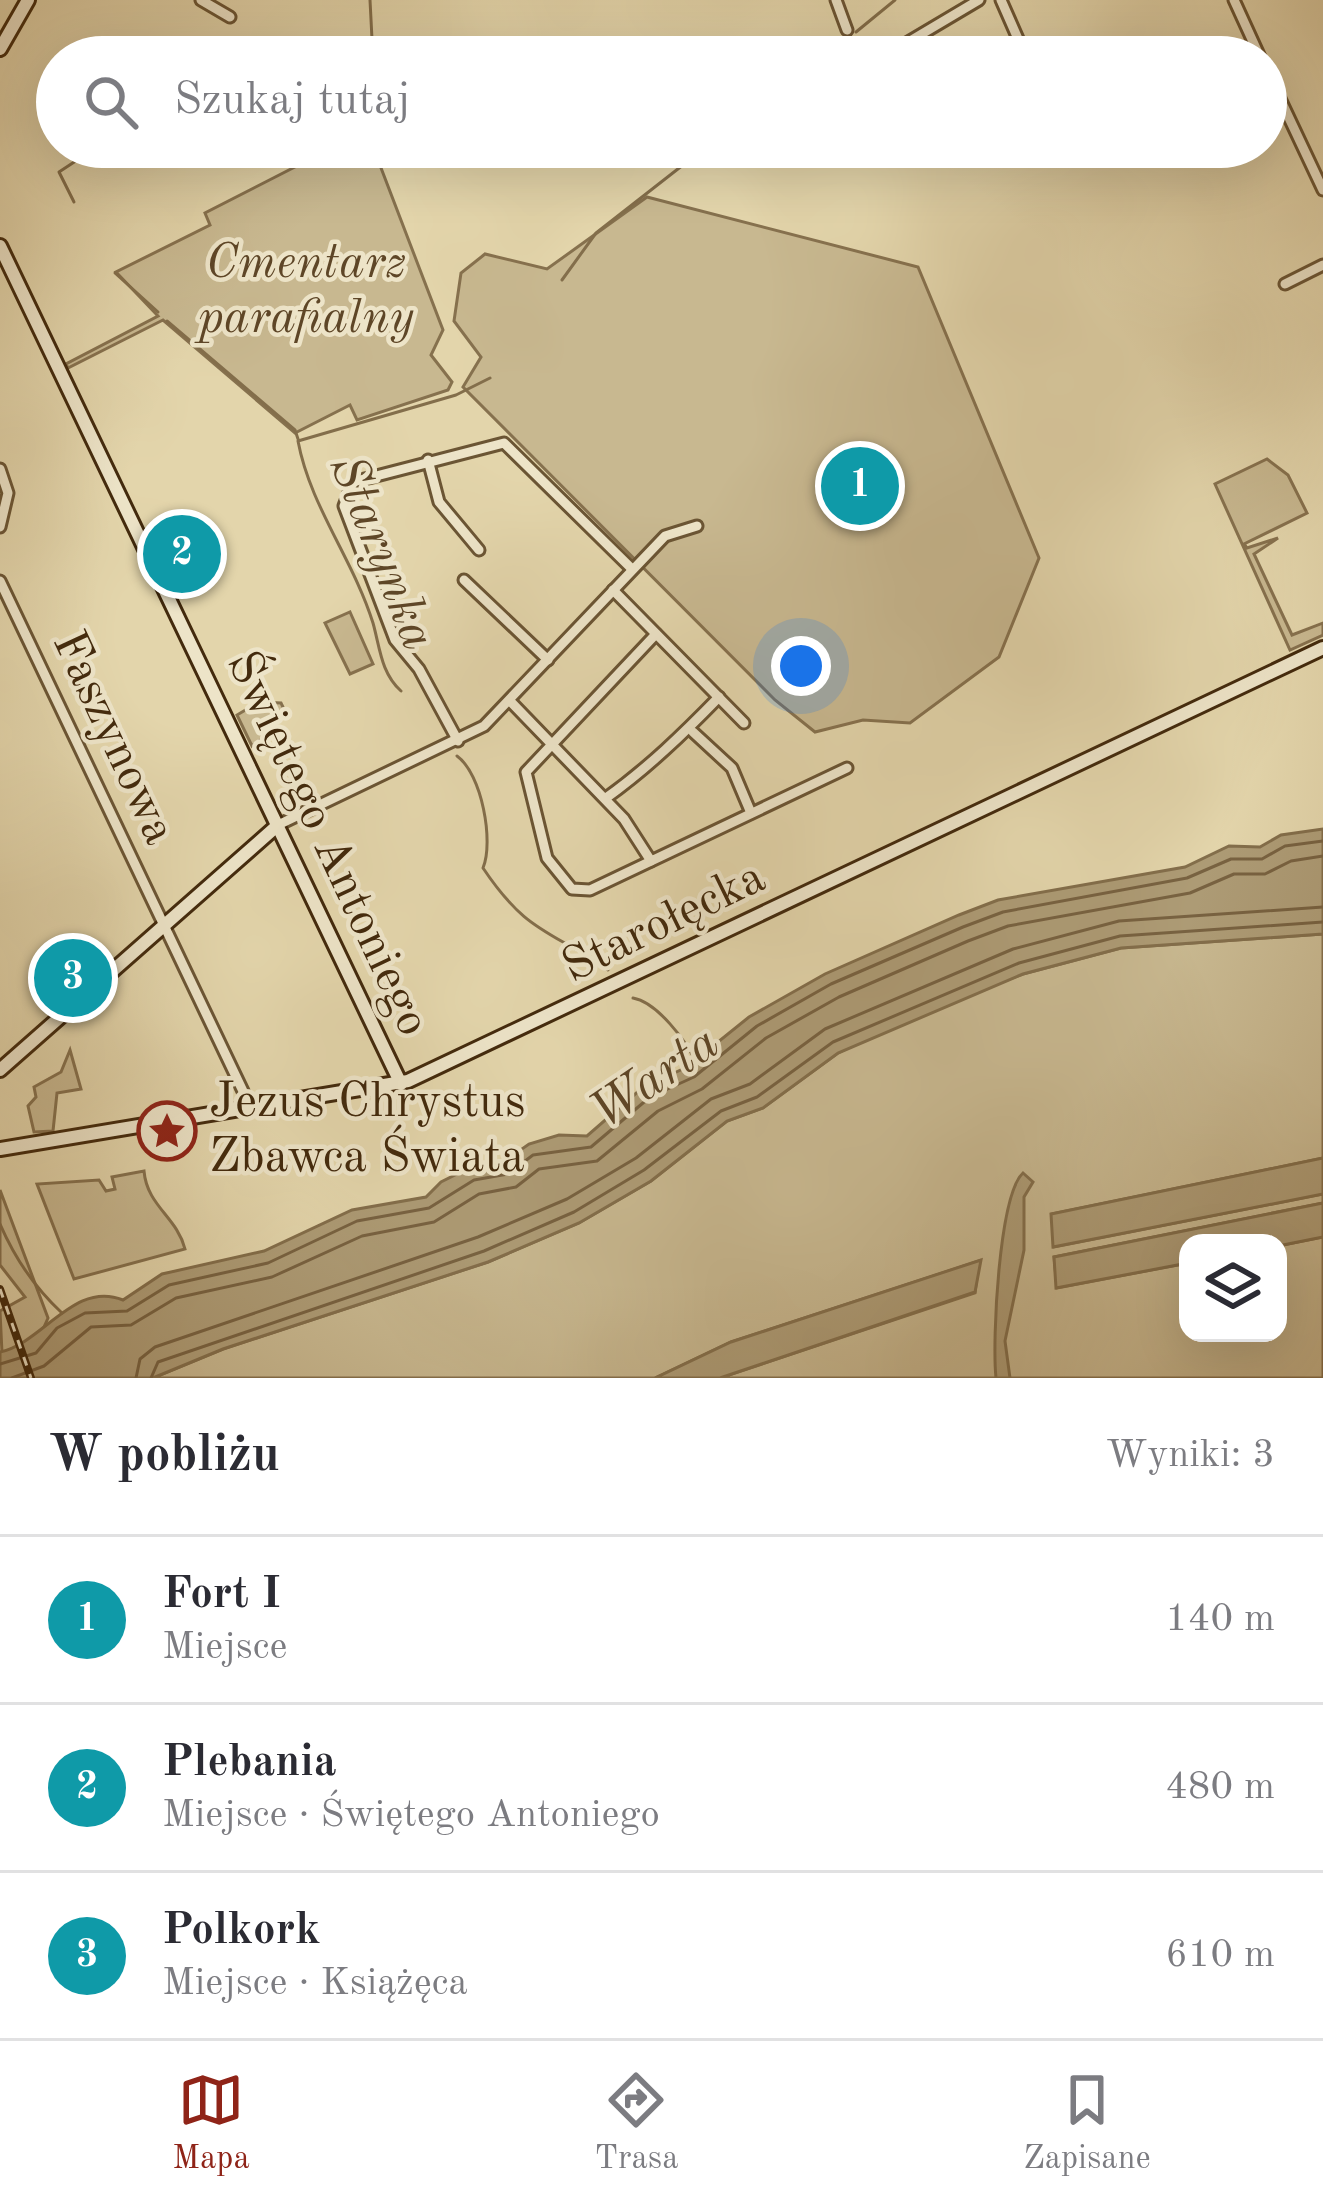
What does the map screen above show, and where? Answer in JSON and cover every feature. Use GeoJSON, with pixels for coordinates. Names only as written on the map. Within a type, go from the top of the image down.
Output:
{"type":"FeatureCollection","features":[{"type":"Feature","properties":{"kind":"street"},"geometry":{"type":"LineString","coordinates":[[0,50],[28,0]]}},
{"type":"Feature","properties":{"kind":"street"},"geometry":{"type":"LineString","coordinates":[[200,0],[230,16]]}},
{"type":"Feature","properties":{"kind":"street"},"geometry":{"type":"LineString","coordinates":[[836,0],[847,30]]}},
{"type":"Feature","properties":{"kind":"street"},"geometry":{"type":"LineString","coordinates":[[918,36],[979,0]]}},
{"type":"Feature","properties":{"kind":"street"},"geometry":{"type":"LineString","coordinates":[[1000,0],[1016,36]]}},
{"type":"Feature","properties":{"kind":"street"},"geometry":{"type":"LineString","coordinates":[[1234,0],[1250,36]]}},
{"type":"Feature","properties":{"kind":"street"},"geometry":{"type":"LineString","coordinates":[[1287,114],[1323,190]]}},
{"type":"Feature","properties":{"kind":"street","name":"Świętego Antoniego"},"geometry":{"type":"LineString","coordinates":[[0,246],[401,1084]]}},
{"type":"Feature","properties":{"kind":"street"},"geometry":{"type":"LineString","coordinates":[[1285,284],[1323,265]]}},
{"type":"Feature","properties":{"kind":"street"},"geometry":{"type":"LineString","coordinates":[[458,741],[422,674],[398,645],[343,503],[355,480],[504,443],[632,569]]}},
{"type":"Feature","properties":{"kind":"street"},"geometry":{"type":"LineString","coordinates":[[428,460],[440,502],[479,550]]}},
{"type":"Feature","properties":{"kind":"street"},"geometry":{"type":"LineString","coordinates":[[0,469],[8,493],[0,527]]}},
{"type":"Feature","properties":{"kind":"street"},"geometry":{"type":"LineString","coordinates":[[0,1070],[279,828],[458,741],[510,701],[665,536],[698,526]]}},
{"type":"Feature","properties":{"kind":"street","name":"Faszynowa"},"geometry":{"type":"LineString","coordinates":[[0,580],[250,1108]]}},
{"type":"Feature","properties":{"kind":"street"},"geometry":{"type":"LineString","coordinates":[[464,580],[548,660]]}},
{"type":"Feature","properties":{"kind":"street"},"geometry":{"type":"LineString","coordinates":[[613,590],[744,723]]}},
{"type":"Feature","properties":{"kind":"street"},"geometry":{"type":"LineString","coordinates":[[656,634],[525,778],[547,858],[576,891],[590,890],[847,768]]}},
{"type":"Feature","properties":{"kind":"street","name":"Starołęcka"},"geometry":{"type":"LineString","coordinates":[[0,1149],[401,1084],[1323,648]]}},
{"type":"Feature","properties":{"kind":"street"},"geometry":{"type":"LineString","coordinates":[[605,798],[676,737],[693,732],[719,698]]}},
{"type":"Feature","properties":{"kind":"street"},"geometry":{"type":"LineString","coordinates":[[510,701],[605,798],[651,861]]}},
{"type":"Feature","properties":{"kind":"street"},"geometry":{"type":"LineString","coordinates":[[693,732],[732,768],[751,813]]}},
{"type":"Feature","properties":{"kind":"green space","name":"Cmentarz parafialny"},"geometry":{"type":"Polygon","coordinates":[[[293,168],[381,168],[443,330],[431,355],[452,382],[448,390],[357,420],[350,405],[295,433],[163,320],[68,368],[66,364],[158,316],[116,272],[210,225],[205,213],[293,168]]]}},
{"type":"Feature","properties":{"kind":"green space"},"geometry":{"type":"Polygon","coordinates":[[[647,197],[918,267],[1039,558],[999,657],[910,723],[863,720],[815,732],[775,700],[463,387],[481,357],[454,321],[461,273],[485,254],[547,269],[647,197]]]}},
{"type":"Feature","properties":{"kind":"green space"},"geometry":{"type":"Polygon","coordinates":[[[1267,459],[1288,475],[1307,513],[1244,544],[1247,548],[1278,538],[1254,554],[1292,635],[1323,623],[1323,635],[1290,650],[1215,484],[1267,459]]]}},
{"type":"Feature","properties":{"kind":"green space"},"geometry":{"type":"Polygon","coordinates":[[[350,612],[373,664],[350,674],[325,623],[350,612]]]}},
{"type":"Feature","properties":{"kind":"green space"},"geometry":{"type":"Polygon","coordinates":[[[259,702],[281,703],[286,713],[274,719],[272,732],[252,746],[237,715],[259,702]]]}},
{"type":"Feature","properties":{"kind":"green space"},"geometry":{"type":"Polygon","coordinates":[[[1323,934],[1323,1158],[1052,1214],[1054,1247],[1323,1194],[1323,1203],[1054,1257],[1057,1288],[1179,1265],[1179,1342],[1287,1342],[1287,1244],[1323,1237],[1323,1378],[720,1378],[975,1293],[979,1261],[731,1342],[655,1378],[153,1378],[223,1349],[488,1262],[579,1223],[651,1181],[727,1121],[763,1108],[838,1053],[928,1010],[1023,974],[1121,948],[1323,934]]]}},
{"type":"Feature","properties":{"kind":"green space"},"geometry":{"type":"Polygon","coordinates":[[[70,1050],[81,1089],[57,1093],[53,1131],[34,1132],[28,1106],[36,1097],[34,1087],[61,1072],[70,1050]]]}},
{"type":"Feature","properties":{"kind":"green space"},"geometry":{"type":"Polygon","coordinates":[[[144,1171],[151,1193],[185,1249],[74,1279],[37,1184],[99,1180],[106,1191],[115,1189],[112,1177],[144,1171]]]}},
{"type":"Feature","properties":{"kind":"green space"},"geometry":{"type":"Polygon","coordinates":[[[0,1190],[48,1318],[40,1336],[2,1353],[0,1311],[25,1297],[0,1265],[0,1190]]]}},
{"type":"Feature","properties":{"kind":"water"},"geometry":{"type":"Polygon","coordinates":[[[1323,829],[1323,934],[1121,948],[1023,974],[838,1053],[763,1108],[727,1121],[651,1181],[579,1223],[488,1262],[223,1349],[153,1378],[0,1378],[0,1352],[89,1298],[123,1300],[162,1274],[264,1251],[352,1210],[426,1197],[441,1182],[469,1168],[502,1163],[529,1144],[559,1135],[587,1136],[642,1088],[687,1067],[749,1017],[825,974],[959,915],[998,900],[1185,867],[1229,846],[1260,847],[1281,835],[1323,829]]]}},
{"type":"Feature","properties":{"kind":"water"},"geometry":{"type":"Polygon","coordinates":[[[1323,1158],[1323,1194],[1053,1247],[1051,1214],[1323,1158]]]}},
{"type":"Feature","properties":{"kind":"water"},"geometry":{"type":"Polygon","coordinates":[[[1023,1173],[1033,1182],[1024,1197],[1024,1250],[1005,1341],[1010,1378],[996,1378],[996,1302],[1003,1238],[1008,1209],[1023,1173]]]}},
{"type":"Feature","properties":{"kind":"water"},"geometry":{"type":"Polygon","coordinates":[[[1323,1203],[1323,1237],[1287,1244],[1287,1234],[1179,1234],[1179,1265],[1056,1288],[1054,1257],[1323,1203]]]}},
{"type":"Feature","properties":{"kind":"water"},"geometry":{"type":"Polygon","coordinates":[[[981,1260],[975,1292],[720,1378],[655,1378],[731,1342],[981,1260]]]}},
{"type":"Feature","properties":{"kind":"waterway","name":"Starynka"},"geometry":{"type":"LineString","coordinates":[[370,0],[372,36]]}},
{"type":"Feature","properties":{"kind":"waterway","name":"Starynka"},"geometry":{"type":"LineString","coordinates":[[856,32],[895,0]]}},
{"type":"Feature","properties":{"kind":"waterway","name":"Starynka"},"geometry":{"type":"LineString","coordinates":[[65,168],[59,172],[74,202]]}},
{"type":"Feature","properties":{"kind":"waterway","name":"Starynka"},"geometry":{"type":"LineString","coordinates":[[562,280],[596,233],[679,168]]}},
{"type":"Feature","properties":{"kind":"waterway","name":"Starynka"},"geometry":{"type":"LineString","coordinates":[[115,273],[158,312]]}},
{"type":"Feature","properties":{"kind":"waterway","name":"Starynka"},"geometry":{"type":"LineString","coordinates":[[167,321],[295,430],[298,439]]}},
{"type":"Feature","properties":{"kind":"waterway","name":"Starynka"},"geometry":{"type":"LineString","coordinates":[[401,691],[385,668],[365,599],[312,488],[298,441],[456,395],[490,378]]}},
{"type":"Feature","properties":{"kind":"waterway","name":"Starynka"},"geometry":{"type":"LineString","coordinates":[[457,756],[473,777],[484,809],[483,868],[527,919],[608,970]]}},
{"type":"Feature","properties":{"kind":"waterway","name":"Starynka"},"geometry":{"type":"LineString","coordinates":[[633,998],[661,1015],[695,1061]]}},
{"type":"Feature","properties":{"kind":"waterway"},"geometry":{"type":"LineString","coordinates":[[0,1224],[27,1273],[62,1313]]}},
{"type":"Feature","properties":{"kind":"railway"},"geometry":{"type":"LineString","coordinates":[[0,1289],[31,1378]]}},
{"type":"Feature","properties":{"kind":"place","name":"Fort I"},"geometry":{"type":"Point","coordinates":[860,486]}},
{"type":"Feature","properties":{"kind":"place","name":"Plebania"},"geometry":{"type":"Point","coordinates":[182,554]}},
{"type":"Feature","properties":{"kind":"place","name":"Polkork"},"geometry":{"type":"Point","coordinates":[73,978]}},
{"type":"Feature","properties":{"kind":"place","name":"Jezus Chrystus Zbawca Świata"},"geometry":{"type":"Point","coordinates":[167,1131]}},
{"type":"Feature","properties":{"kind":"water label","name":"Warta"},"geometry":{"type":"Point","coordinates":[655,1079]}}]}
